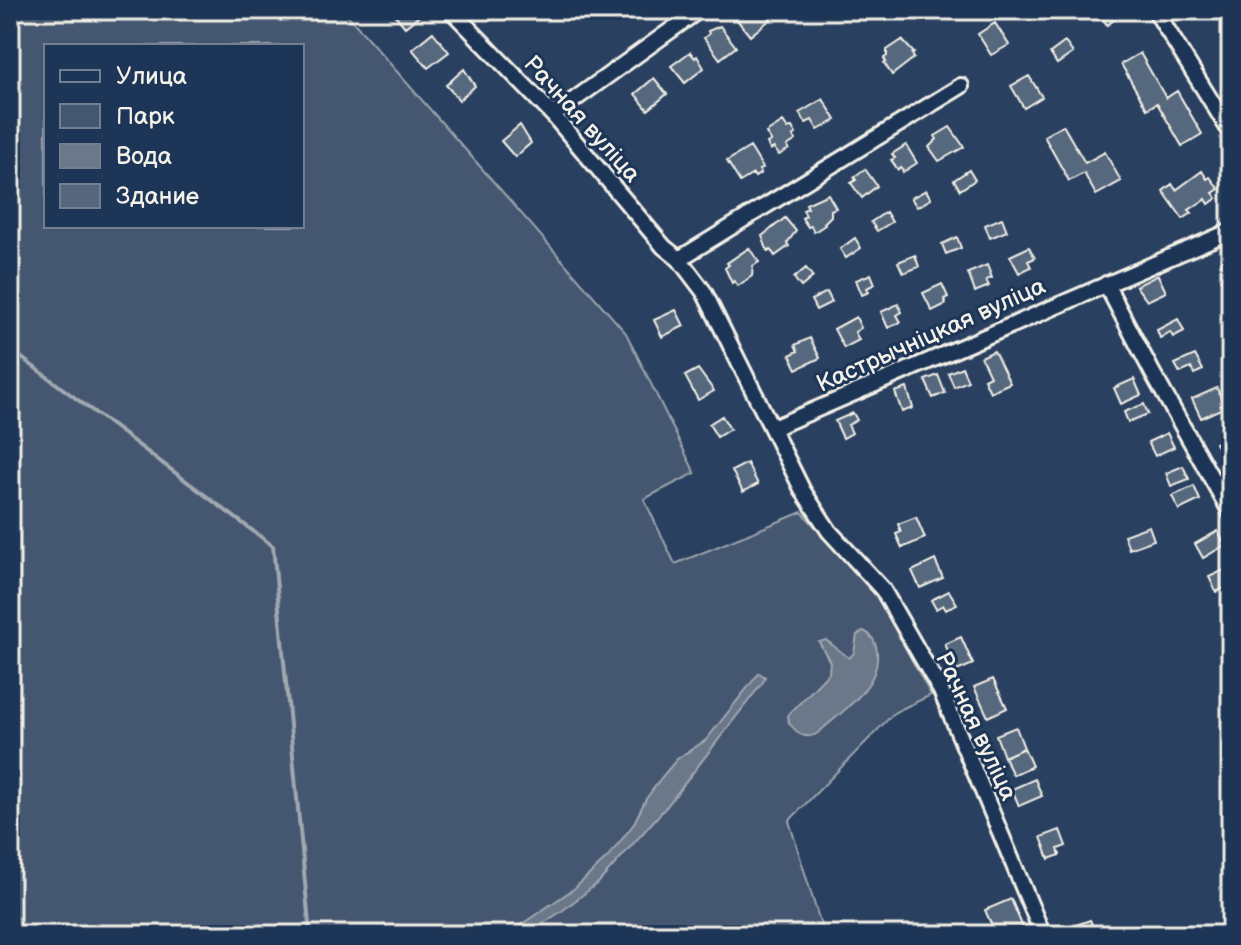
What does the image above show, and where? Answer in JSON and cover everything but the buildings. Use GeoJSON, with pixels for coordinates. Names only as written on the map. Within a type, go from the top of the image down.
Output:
{"type":"FeatureCollection","features":[{"type":"Feature","properties":{"kind":"street"},"geometry":{"type":"LineString","coordinates":[[553,115],[699,10]]}},
{"type":"Feature","properties":{"kind":"street"},"geometry":{"type":"LineString","coordinates":[[1155,10],[1231,133]]}},
{"type":"Feature","properties":{"kind":"street","name":"Рачная вуліца"},"geometry":{"type":"LineString","coordinates":[[457,12],[553,115],[704,292],[803,491],[829,531],[883,590],[941,691],[1043,935]]}},
{"type":"Feature","properties":{"kind":"street"},"geometry":{"type":"LineString","coordinates":[[679,259],[961,86]]}},
{"type":"Feature","properties":{"kind":"street","name":"Кастрычніцкая вуліца"},"geometry":{"type":"LineString","coordinates":[[773,428],[1231,231]]}},
{"type":"Feature","properties":{"kind":"street"},"geometry":{"type":"LineString","coordinates":[[1106,284],[1231,513]]}},
{"type":"Feature","properties":{"kind":"green space"},"geometry":{"type":"Polygon","coordinates":[[[10,10],[343,10],[626,333],[695,473],[644,499],[675,564],[802,512],[877,596],[931,695],[895,712],[789,821],[824,935],[10,935],[10,10]]]}},
{"type":"Feature","properties":{"kind":"water"},"geometry":{"type":"Polygon","coordinates":[[[864,631],[873,639],[877,652],[877,665],[866,687],[858,698],[818,733],[806,736],[799,733],[789,723],[788,715],[829,673],[830,662],[819,642],[826,640],[849,658],[854,653],[857,635],[864,631]]]}},
{"type":"Feature","properties":{"kind":"water"},"geometry":{"type":"Polygon","coordinates":[[[759,673],[765,677],[763,682],[667,806],[599,882],[525,935],[506,935],[575,888],[608,857],[633,825],[661,778],[677,759],[706,740],[759,673]]]}},
{"type":"Feature","properties":{"kind":"waterway"},"geometry":{"type":"LineString","coordinates":[[10,349],[273,546],[310,935]]}}]}
